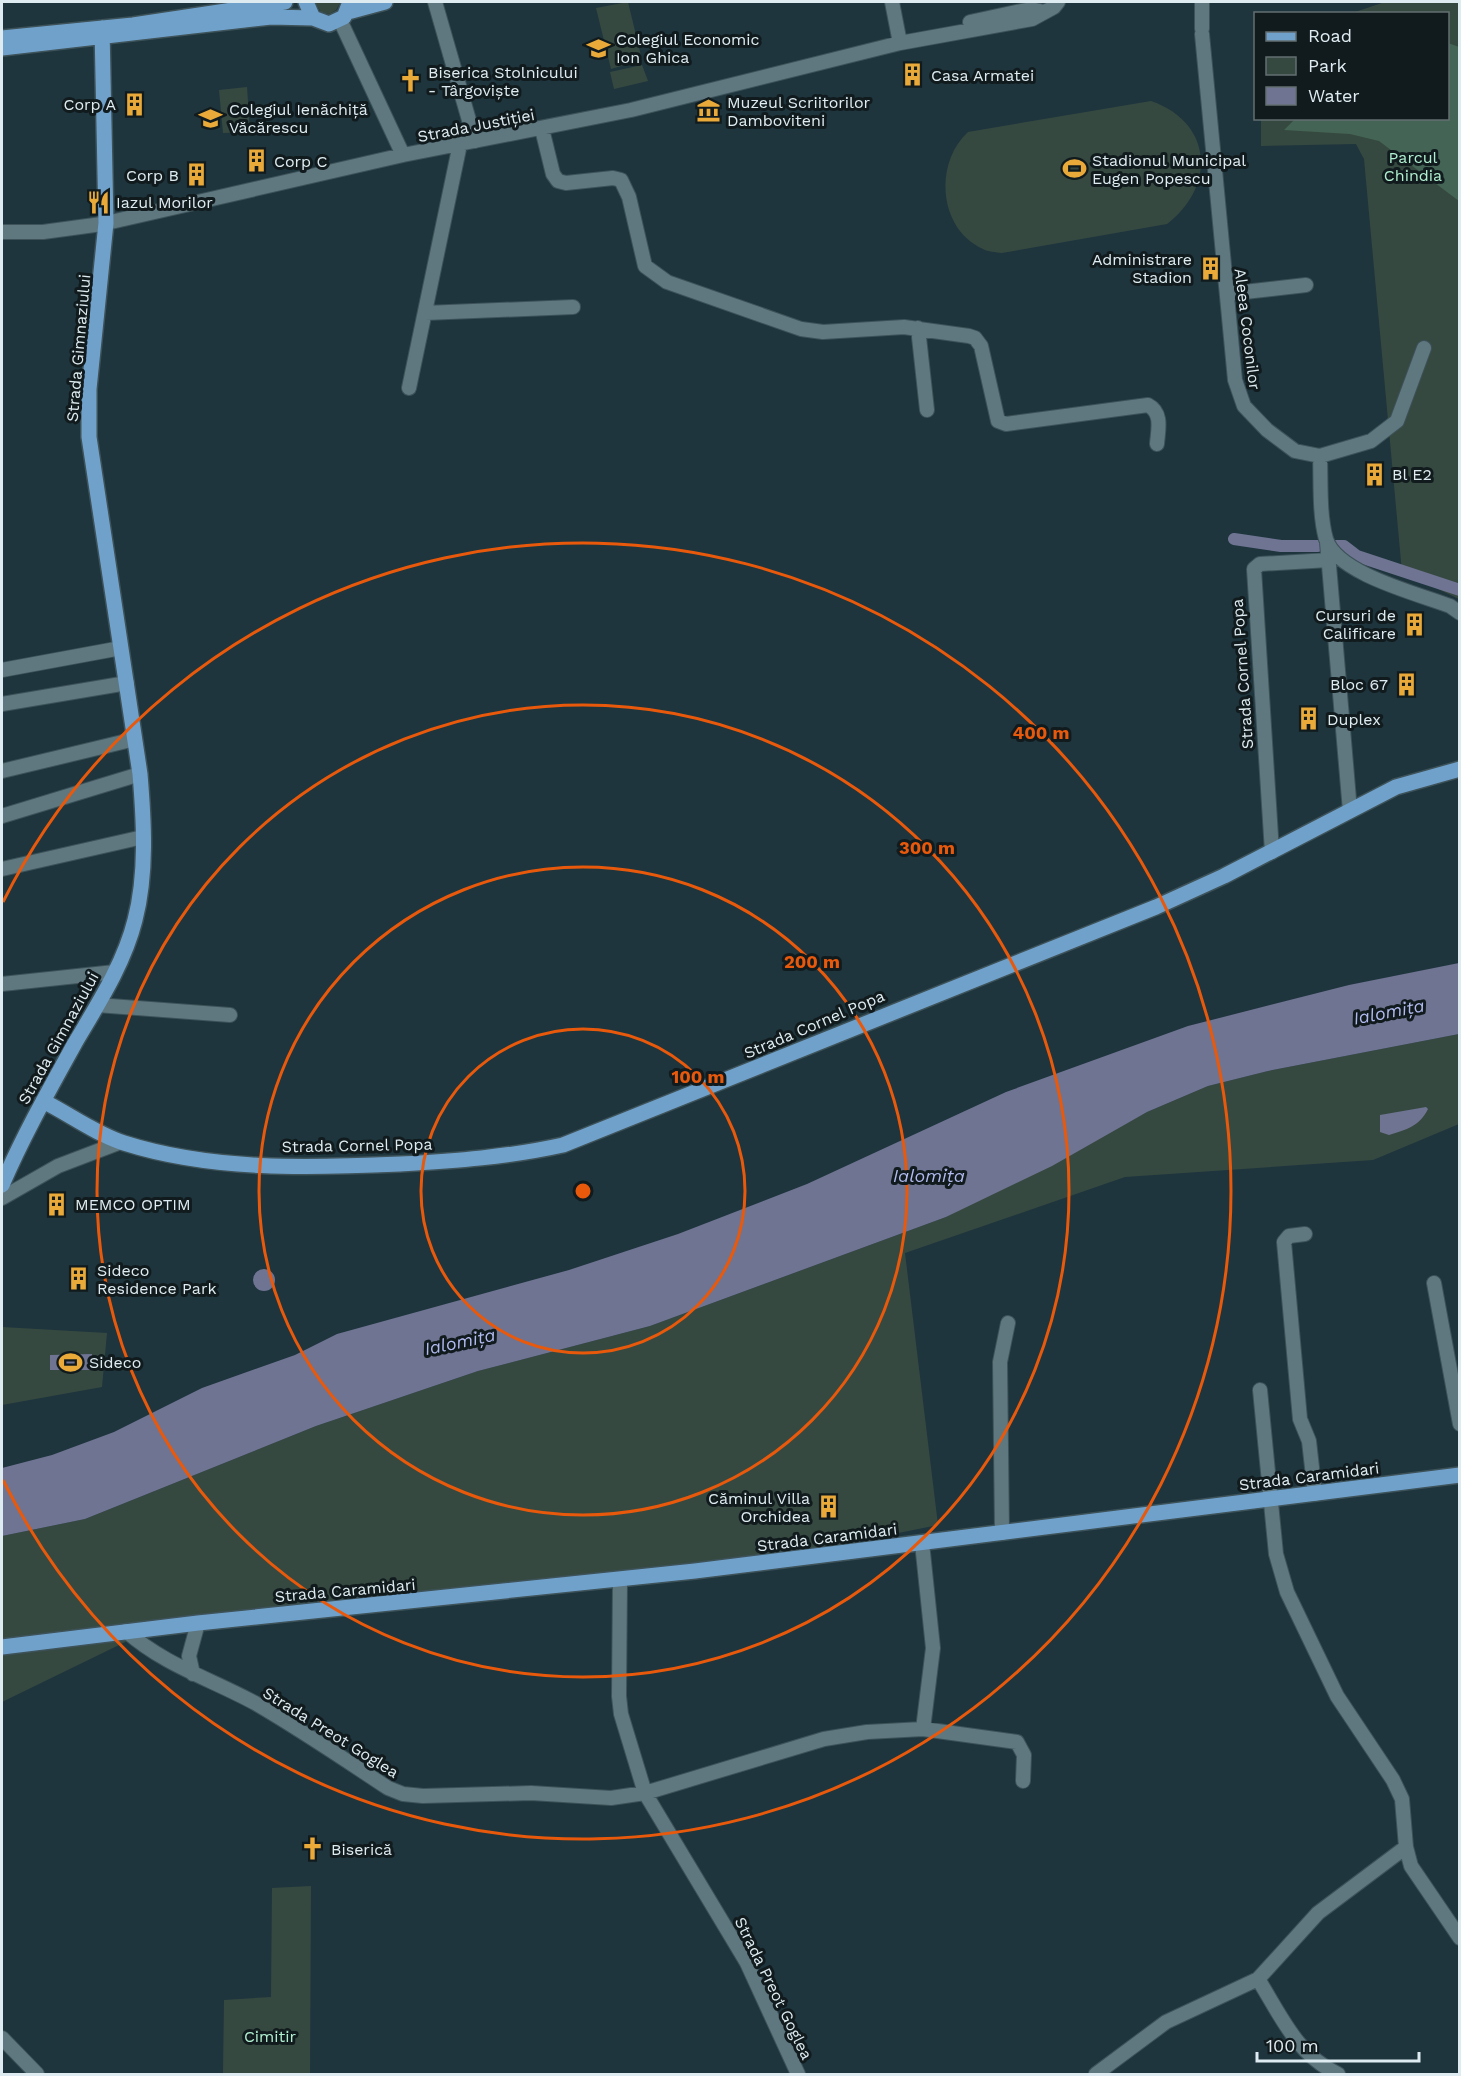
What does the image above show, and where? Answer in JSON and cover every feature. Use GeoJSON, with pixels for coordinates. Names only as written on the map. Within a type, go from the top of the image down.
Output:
{"type":"FeatureCollection","features":[{"type":"Feature","properties":{"kind":"main road"},"geometry":{"type":"LineString","coordinates":[[2,38],[103,38],[285,2]]}},
{"type":"Feature","properties":{"kind":"main road"},"geometry":{"type":"LineString","coordinates":[[306,2],[313,18]]}},
{"type":"Feature","properties":{"kind":"main road"},"geometry":{"type":"LineString","coordinates":[[2,48],[271,18],[313,18],[329,24],[346,11],[385,2]]}},
{"type":"Feature","properties":{"kind":"main road","name":"Strada Gimnaziului"},"geometry":{"type":"LineString","coordinates":[[2,1185],[43,1101],[115,972],[136,919],[143,837],[140,774],[92,475],[88,429],[89,389],[106,223],[103,38]]}},
{"type":"Feature","properties":{"kind":"main road","name":"Strada Cornel Popa"},"geometry":{"type":"LineString","coordinates":[[43,1101],[121,1142],[150,1150],[222,1161],[311,1167],[451,1161],[530,1152],[563,1145],[1164,904],[1272,852],[1396,787],[1460,769]]}},
{"type":"Feature","properties":{"kind":"main road","name":"Strada Caramidari"},"geometry":{"type":"LineString","coordinates":[[126,1631],[620,1579],[1460,1475]]}},
{"type":"Feature","properties":{"kind":"main road"},"geometry":{"type":"LineString","coordinates":[[2,1647],[126,1631]]}},
{"type":"Feature","properties":{"kind":"street"},"geometry":{"type":"LineString","coordinates":[[435,2],[475,141]]}},
{"type":"Feature","properties":{"kind":"street"},"geometry":{"type":"LineString","coordinates":[[892,2],[900,43]]}},
{"type":"Feature","properties":{"kind":"street","name":"Strada Justiției"},"geometry":{"type":"LineString","coordinates":[[2,232],[43,232],[106,223],[403,156],[665,103],[900,43],[1032,19],[1054,7],[1058,2]]}},
{"type":"Feature","properties":{"kind":"street","name":"Aleea Coconilor"},"geometry":{"type":"LineString","coordinates":[[1202,2],[1202,31],[1235,381],[1244,406],[1284,444],[1302,454],[1320,456]]}},
{"type":"Feature","properties":{"kind":"street"},"geometry":{"type":"LineString","coordinates":[[346,11],[403,156]]}},
{"type":"Feature","properties":{"kind":"street"},"geometry":{"type":"LineString","coordinates":[[542,129],[553,174],[558,181],[566,183],[613,178],[621,180],[629,197],[645,266],[667,282],[801,329],[823,332],[918,328],[969,336],[979,342],[998,421],[1006,424],[1148,405],[1155,409],[1159,418],[1157,444]]}},
{"type":"Feature","properties":{"kind":"street"},"geometry":{"type":"LineString","coordinates":[[409,388],[460,144]]}},
{"type":"Feature","properties":{"kind":"street"},"geometry":{"type":"LineString","coordinates":[[1227,294],[1306,285]]}},
{"type":"Feature","properties":{"kind":"street"},"geometry":{"type":"LineString","coordinates":[[424,313],[573,307]]}},
{"type":"Feature","properties":{"kind":"street"},"geometry":{"type":"LineString","coordinates":[[918,328],[927,410]]}},
{"type":"Feature","properties":{"kind":"street"},"geometry":{"type":"LineString","coordinates":[[1350,811],[1320,456],[1371,441],[1397,421],[1424,348]]}},
{"type":"Feature","properties":{"kind":"street"},"geometry":{"type":"LineString","coordinates":[[1327,542],[1347,563],[1366,574],[1450,606],[1460,613]]}},
{"type":"Feature","properties":{"kind":"street","name":"Strada Cornel Popa"},"geometry":{"type":"LineString","coordinates":[[1272,852],[1254,569],[1260,564],[1329,560]]}},
{"type":"Feature","properties":{"kind":"street"},"geometry":{"type":"LineString","coordinates":[[2,670],[121,648]]}},
{"type":"Feature","properties":{"kind":"street"},"geometry":{"type":"LineString","coordinates":[[2,704],[126,682]]}},
{"type":"Feature","properties":{"kind":"street"},"geometry":{"type":"LineString","coordinates":[[2,771],[135,739]]}},
{"type":"Feature","properties":{"kind":"street"},"geometry":{"type":"LineString","coordinates":[[2,816],[140,774]]}},
{"type":"Feature","properties":{"kind":"street"},"geometry":{"type":"LineString","coordinates":[[2,869],[143,837]]}},
{"type":"Feature","properties":{"kind":"street","name":"Strada Gimnaziului"},"geometry":{"type":"LineString","coordinates":[[2,984],[115,972]]}},
{"type":"Feature","properties":{"kind":"street"},"geometry":{"type":"LineString","coordinates":[[98,1005],[230,1016]]}},
{"type":"Feature","properties":{"kind":"street"},"geometry":{"type":"LineString","coordinates":[[2,1198],[58,1166],[121,1142]]}},
{"type":"Feature","properties":{"kind":"street"},"geometry":{"type":"LineString","coordinates":[[1305,1234],[1289,1236],[1284,1242],[1300,1419],[1309,1441],[1315,1494]]}},
{"type":"Feature","properties":{"kind":"street"},"geometry":{"type":"LineString","coordinates":[[1434,1283],[1460,1424]]}},
{"type":"Feature","properties":{"kind":"street"},"geometry":{"type":"LineString","coordinates":[[1002,1533],[1000,1362],[1008,1323]]}},
{"type":"Feature","properties":{"kind":"street"},"geometry":{"type":"LineString","coordinates":[[1260,1390],[1276,1554],[1287,1592],[1337,1696],[1394,1780],[1402,1798],[1406,1847],[1421,1883],[1460,1938]]}},
{"type":"Feature","properties":{"kind":"street"},"geometry":{"type":"LineString","coordinates":[[922,1543],[933,1648],[923,1729]]}},
{"type":"Feature","properties":{"kind":"street","name":"Strada Preot Goglea"},"geometry":{"type":"LineString","coordinates":[[620,1579],[621,1714],[645,1793],[747,1963],[798,2074]]}},
{"type":"Feature","properties":{"kind":"street"},"geometry":{"type":"LineString","coordinates":[[194,1674],[189,1656],[198,1623]]}},
{"type":"Feature","properties":{"kind":"street","name":"Strada Preot Goglea"},"geometry":{"type":"LineString","coordinates":[[126,1631],[146,1649],[254,1703],[388,1788],[403,1794],[423,1796],[531,1793],[612,1798],[645,1793],[824,1739],[867,1732],[923,1729],[1017,1742],[1024,1755],[1023,1781]]}},
{"type":"Feature","properties":{"kind":"street"},"geometry":{"type":"LineString","coordinates":[[1096,2074],[1166,2022],[1258,1979],[1318,1913],[1406,1847]]}},
{"type":"Feature","properties":{"kind":"street"},"geometry":{"type":"LineString","coordinates":[[1258,1979],[1301,2049],[1321,2066],[1338,2074]]}},
{"type":"Feature","properties":{"kind":"street"},"geometry":{"type":"LineString","coordinates":[[2,2038],[37,2074]]}},
{"type":"Feature","properties":{"kind":"green space"},"geometry":{"type":"Polygon","coordinates":[[[315,2],[340,3],[336,10],[329,14],[321,12],[315,2]]]}},
{"type":"Feature","properties":{"kind":"green space"},"geometry":{"type":"Polygon","coordinates":[[[628,2],[642,60],[611,69],[596,8],[628,2]]]}},
{"type":"Feature","properties":{"kind":"green space","name":"Parcul Chindia"},"geometry":{"type":"Polygon","coordinates":[[[1385,2],[1459,2],[1459,599],[1402,572],[1364,159],[1356,144],[1261,146],[1261,120],[1449,120],[1449,12],[1355,12],[1385,2]]]}},
{"type":"Feature","properties":{"kind":"green space"},"geometry":{"type":"Polygon","coordinates":[[[1449,43],[1459,47],[1459,201],[1379,141],[1350,134],[1284,130],[1294,120],[1449,120],[1449,43]]]}},
{"type":"Feature","properties":{"kind":"green space"},"geometry":{"type":"Polygon","coordinates":[[[642,65],[648,81],[614,89],[610,72],[642,65]]]}},
{"type":"Feature","properties":{"kind":"green space"},"geometry":{"type":"Polygon","coordinates":[[[247,87],[250,132],[223,133],[219,90],[247,87]]]}},
{"type":"Feature","properties":{"kind":"green space","name":"Stadionul Municipal Eugen Popescu"},"geometry":{"type":"Polygon","coordinates":[[[1151,101],[1171,111],[1186,124],[1196,139],[1201,156],[1200,173],[1194,191],[1183,208],[1167,224],[1002,253],[983,249],[968,240],[957,227],[946,195],[946,177],[957,145],[968,132],[1151,101]]]}},
{"type":"Feature","properties":{"kind":"green space"},"geometry":{"type":"Polygon","coordinates":[[[1459,1034],[1459,1124],[1373,1160],[1125,1177],[905,1253],[938,1525],[635,1586],[156,1627],[2,1702],[2,1536],[85,1519],[316,1426],[478,1371],[650,1326],[946,1217],[1147,1112],[1208,1086],[1268,1071],[1459,1034]]]}},
{"type":"Feature","properties":{"kind":"green space","name":"Sideco"},"geometry":{"type":"Polygon","coordinates":[[[2,1327],[107,1333],[102,1387],[2,1405],[2,1327]]]}},
{"type":"Feature","properties":{"kind":"green space","name":"Cimitir"},"geometry":{"type":"Polygon","coordinates":[[[311,1886],[310,2074],[223,2074],[224,2000],[271,1997],[272,1888],[311,1886]]]}},
{"type":"Feature","properties":{"kind":"water","name":"Ialomița"},"geometry":{"type":"Polygon","coordinates":[[[1459,963],[1459,1034],[1268,1071],[1208,1086],[1147,1112],[1052,1166],[946,1217],[650,1326],[478,1371],[316,1426],[85,1519],[2,1536],[2,1468],[52,1455],[114,1432],[202,1388],[295,1355],[337,1334],[569,1270],[678,1234],[807,1184],[1006,1092],[1188,1026],[1349,985],[1459,963]]]}},
{"type":"Feature","properties":{"kind":"water"},"geometry":{"type":"Polygon","coordinates":[[[1426,1107],[1428,1109],[1421,1120],[1412,1127],[1389,1135],[1380,1132],[1380,1115],[1426,1107]]]}},
{"type":"Feature","properties":{"kind":"water"},"geometry":{"type":"Polygon","coordinates":[[[264,1269],[274,1276],[275,1280],[268,1290],[264,1291],[254,1284],[253,1280],[260,1270],[264,1269]]]}},
{"type":"Feature","properties":{"kind":"water","name":"Sideco"},"geometry":{"type":"Polygon","coordinates":[[[92,1354],[92,1370],[50,1370],[50,1355],[92,1354]]]}},
{"type":"Feature","properties":{"kind":"waterway"},"geometry":{"type":"LineString","coordinates":[[1234,539],[1281,546],[1318,546]]}},
{"type":"Feature","properties":{"kind":"waterway"},"geometry":{"type":"LineString","coordinates":[[1336,546],[1344,546],[1357,556],[1460,590]]}},
{"type":"Feature","properties":{"kind":"place","name":"Colegiul Economic Ion Ghica"},"geometry":{"type":"Point","coordinates":[598,48]}},
{"type":"Feature","properties":{"kind":"place","name":"Casa Armatei"},"geometry":{"type":"Point","coordinates":[913,75]}},
{"type":"Feature","properties":{"kind":"place","name":"Biserica Stolnicului - Târgoviște"},"geometry":{"type":"Point","coordinates":[410,81]}},
{"type":"Feature","properties":{"kind":"place","name":"Corp A"},"geometry":{"type":"Point","coordinates":[134,104]}},
{"type":"Feature","properties":{"kind":"place","name":"Muzeul Scriitorilor Damboviteni"},"geometry":{"type":"Point","coordinates":[709,111]}},
{"type":"Feature","properties":{"kind":"place","name":"Colegiul Ienăchiță Văcărescu"},"geometry":{"type":"Point","coordinates":[211,118]}},
{"type":"Feature","properties":{"kind":"place","name":"Corp C"},"geometry":{"type":"Point","coordinates":[256,161]}},
{"type":"Feature","properties":{"kind":"place","name":"Stadionul Municipal Eugen Popescu"},"geometry":{"type":"Point","coordinates":[1074,169]}},
{"type":"Feature","properties":{"kind":"place","name":"Corp B"},"geometry":{"type":"Point","coordinates":[197,175]}},
{"type":"Feature","properties":{"kind":"place","name":"Iazul Morilor"},"geometry":{"type":"Point","coordinates":[98,202]}},
{"type":"Feature","properties":{"kind":"place","name":"Administrare Stadion"},"geometry":{"type":"Point","coordinates":[1210,268]}},
{"type":"Feature","properties":{"kind":"place","name":"Bl E2"},"geometry":{"type":"Point","coordinates":[1374,474]}},
{"type":"Feature","properties":{"kind":"place","name":"Cursuri de Calificare"},"geometry":{"type":"Point","coordinates":[1414,624]}},
{"type":"Feature","properties":{"kind":"place","name":"Bloc 67"},"geometry":{"type":"Point","coordinates":[1406,684]}},
{"type":"Feature","properties":{"kind":"place","name":"Duplex"},"geometry":{"type":"Point","coordinates":[1309,719]}},
{"type":"Feature","properties":{"kind":"place","name":"MEMCO OPTIM"},"geometry":{"type":"Point","coordinates":[57,1204]}},
{"type":"Feature","properties":{"kind":"place","name":"Sideco Residence Park"},"geometry":{"type":"Point","coordinates":[79,1279]}},
{"type":"Feature","properties":{"kind":"place","name":"Sideco"},"geometry":{"type":"Point","coordinates":[71,1362]}},
{"type":"Feature","properties":{"kind":"place","name":"Căminul Villa Orchidea"},"geometry":{"type":"Point","coordinates":[828,1507]}},
{"type":"Feature","properties":{"kind":"place","name":"Biserică"},"geometry":{"type":"Point","coordinates":[313,1849]}}]}
